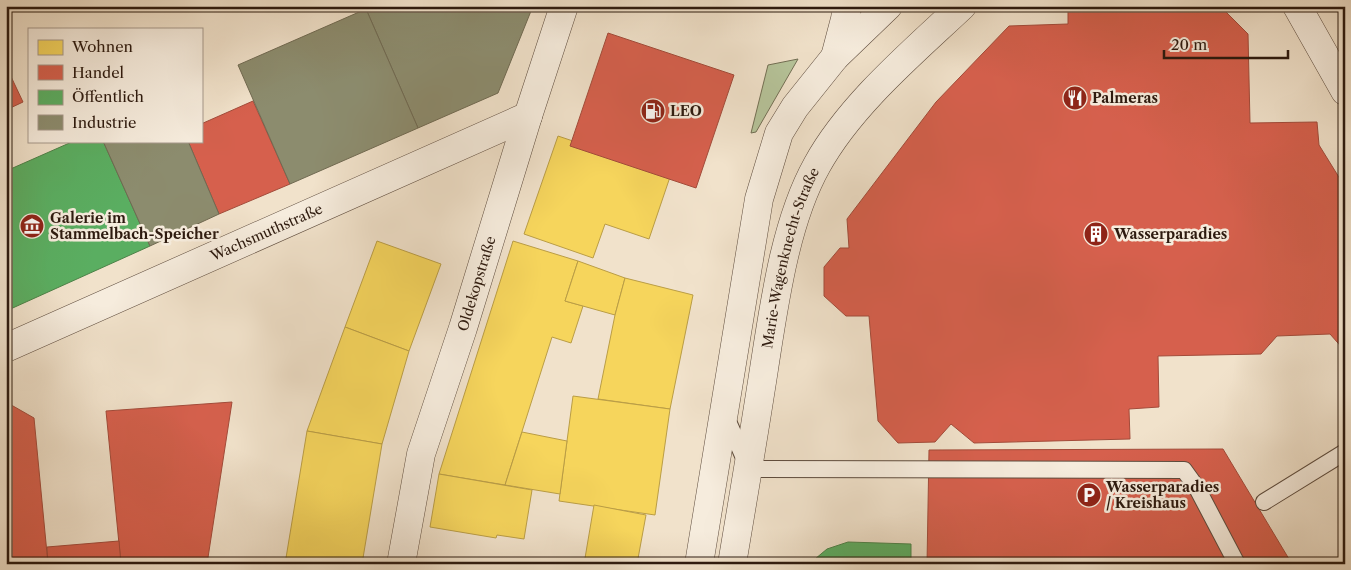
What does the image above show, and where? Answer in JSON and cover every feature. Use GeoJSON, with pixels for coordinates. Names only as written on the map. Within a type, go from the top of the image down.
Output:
{"type":"FeatureCollection","features":[{"type":"Feature","properties":{"kind":"street","name":"Oldekopstraße"},"geometry":{"type":"LineString","coordinates":[[401,564],[421,454],[463,328],[564,6]]}},
{"type":"Feature","properties":{"kind":"street"},"geometry":{"type":"LineString","coordinates":[[835,57],[847,6]]}},
{"type":"Feature","properties":{"kind":"street"},"geometry":{"type":"LineString","coordinates":[[699,564],[759,199],[779,133],[795,107],[835,57],[888,6]]}},
{"type":"Feature","properties":{"kind":"street"},"geometry":{"type":"LineString","coordinates":[[1297,6],[1345,91]]}},
{"type":"Feature","properties":{"kind":"street","name":"Marie-Wagenknecht-Straße"},"geometry":{"type":"LineString","coordinates":[[732,564],[772,322],[785,255],[799,205],[816,166],[836,135],[886,77],[960,7]]}},
{"type":"Feature","properties":{"kind":"street","name":"Wachsmuthstraße"},"geometry":{"type":"LineString","coordinates":[[6,348],[528,116]]}},
{"type":"Feature","properties":{"kind":"lane"},"geometry":{"type":"LineString","coordinates":[[724,413],[749,469],[1184,470],[1197,488],[1237,564]]}},
{"type":"Feature","properties":{"kind":"lane"},"geometry":{"type":"LineString","coordinates":[[1264,502],[1345,452]]}},
{"type":"Feature","properties":{"kind":"green space"},"geometry":{"type":"Polygon","coordinates":[[[798,59],[756,132],[751,133],[768,65],[798,59]]]}},
{"type":"Feature","properties":{"kind":"building: Wohnen"},"geometry":{"type":"Polygon","coordinates":[[[558,136],[671,174],[649,239],[605,224],[593,258],[524,234],[558,136]]]}},
{"type":"Feature","properties":{"kind":"building: Wohnen"},"geometry":{"type":"Polygon","coordinates":[[[377,241],[441,264],[409,351],[345,327],[377,241]]]}},
{"type":"Feature","properties":{"kind":"building: Wohnen"},"geometry":{"type":"Polygon","coordinates":[[[513,241],[578,261],[565,301],[583,306],[571,343],[552,337],[505,485],[439,474],[513,241]]]}},
{"type":"Feature","properties":{"kind":"building: Wohnen"},"geometry":{"type":"Polygon","coordinates":[[[578,261],[625,278],[615,315],[565,301],[578,261]]]}},
{"type":"Feature","properties":{"kind":"building: Wohnen"},"geometry":{"type":"Polygon","coordinates":[[[625,278],[693,295],[670,409],[598,399],[615,315],[625,278]]]}},
{"type":"Feature","properties":{"kind":"building: Wohnen"},"geometry":{"type":"Polygon","coordinates":[[[345,327],[409,351],[382,444],[307,431],[345,327]]]}},
{"type":"Feature","properties":{"kind":"building: Wohnen"},"geometry":{"type":"Polygon","coordinates":[[[573,396],[670,409],[655,515],[559,501],[573,396]]]}},
{"type":"Feature","properties":{"kind":"building: Wohnen"},"geometry":{"type":"Polygon","coordinates":[[[307,431],[382,444],[362,564],[285,564],[307,431]]]}},
{"type":"Feature","properties":{"kind":"building: Wohnen"},"geometry":{"type":"Polygon","coordinates":[[[522,432],[567,441],[560,494],[505,485],[522,432]]]}},
{"type":"Feature","properties":{"kind":"building: Wohnen"},"geometry":{"type":"Polygon","coordinates":[[[439,474],[532,490],[524,539],[497,535],[496,538],[430,527],[439,474]]]}},
{"type":"Feature","properties":{"kind":"building: Wohnen"},"geometry":{"type":"Polygon","coordinates":[[[594,505],[646,515],[637,564],[584,564],[594,505]]]}},
{"type":"Feature","properties":{"kind":"building: Wohnen"},"geometry":{"type":"Polygon","coordinates":[[[546,559],[556,560],[566,564],[534,564],[546,559]]]}},
{"type":"Feature","properties":{"kind":"building: Handel","name":"Wasserparadies"},"geometry":{"type":"Polygon","coordinates":[[[1068,6],[1220,6],[1248,34],[1250,123],[1317,122],[1319,145],[1345,187],[1345,351],[1330,334],[1277,336],[1261,354],[1158,356],[1159,407],[1129,409],[1130,439],[974,443],[951,424],[935,442],[898,443],[878,421],[869,316],[846,316],[824,296],[824,267],[840,248],[849,248],[847,219],[936,102],[1009,26],[1068,24],[1068,6]]]}},
{"type":"Feature","properties":{"kind":"building: Handel"},"geometry":{"type":"Polygon","coordinates":[[[608,33],[734,75],[696,188],[570,146],[608,33]]]}},
{"type":"Feature","properties":{"kind":"building: Handel"},"geometry":{"type":"Polygon","coordinates":[[[6,66],[23,102],[6,110],[6,66]]]}},
{"type":"Feature","properties":{"kind":"building: Handel"},"geometry":{"type":"Polygon","coordinates":[[[253,101],[290,184],[219,214],[188,142],[202,142],[202,124],[253,101]]]}},
{"type":"Feature","properties":{"kind":"building: Handel"},"geometry":{"type":"Polygon","coordinates":[[[6,402],[34,418],[48,564],[6,564],[6,402]]]}},
{"type":"Feature","properties":{"kind":"building: Handel"},"geometry":{"type":"Polygon","coordinates":[[[232,402],[207,564],[121,564],[106,411],[232,402]]]}},
{"type":"Feature","properties":{"kind":"building: Handel","name":"Wasserparadies / Kreishaus"},"geometry":{"type":"Polygon","coordinates":[[[1223,449],[1292,564],[927,564],[929,450],[1223,449]]]}},
{"type":"Feature","properties":{"kind":"building: Handel"},"geometry":{"type":"Polygon","coordinates":[[[119,541],[121,564],[48,564],[47,547],[119,541]]]}},
{"type":"Feature","properties":{"kind":"building: Öffentlich"},"geometry":{"type":"Polygon","coordinates":[[[72,142],[103,142],[150,246],[6,311],[6,171],[72,142]]]}},
{"type":"Feature","properties":{"kind":"building: Öffentlich"},"geometry":{"type":"Polygon","coordinates":[[[848,542],[911,544],[911,564],[809,564],[827,549],[848,542]]]}},
{"type":"Feature","properties":{"kind":"building: Industrie"},"geometry":{"type":"Polygon","coordinates":[[[373,6],[533,6],[498,93],[418,128],[366,9],[373,6]]]}},
{"type":"Feature","properties":{"kind":"building: Industrie"},"geometry":{"type":"Polygon","coordinates":[[[366,9],[418,128],[290,184],[238,65],[366,9]]]}},
{"type":"Feature","properties":{"kind":"building: Industrie"},"geometry":{"type":"Polygon","coordinates":[[[103,142],[188,142],[219,214],[150,246],[103,142]]]}},
{"type":"Feature","properties":{"kind":"place","name":"Palmeras"},"geometry":{"type":"Point","coordinates":[1075,98]}},
{"type":"Feature","properties":{"kind":"place","name":"LEO"},"geometry":{"type":"Point","coordinates":[653,111]}},
{"type":"Feature","properties":{"kind":"place","name":"Galerie im Stammelbach-Speicher"},"geometry":{"type":"Point","coordinates":[32,226]}},
{"type":"Feature","properties":{"kind":"place","name":"Wasserparadies"},"geometry":{"type":"Point","coordinates":[1096,234]}},
{"type":"Feature","properties":{"kind":"place","name":"Wasserparadies / Kreishaus"},"geometry":{"type":"Point","coordinates":[1089,495]}}]}
